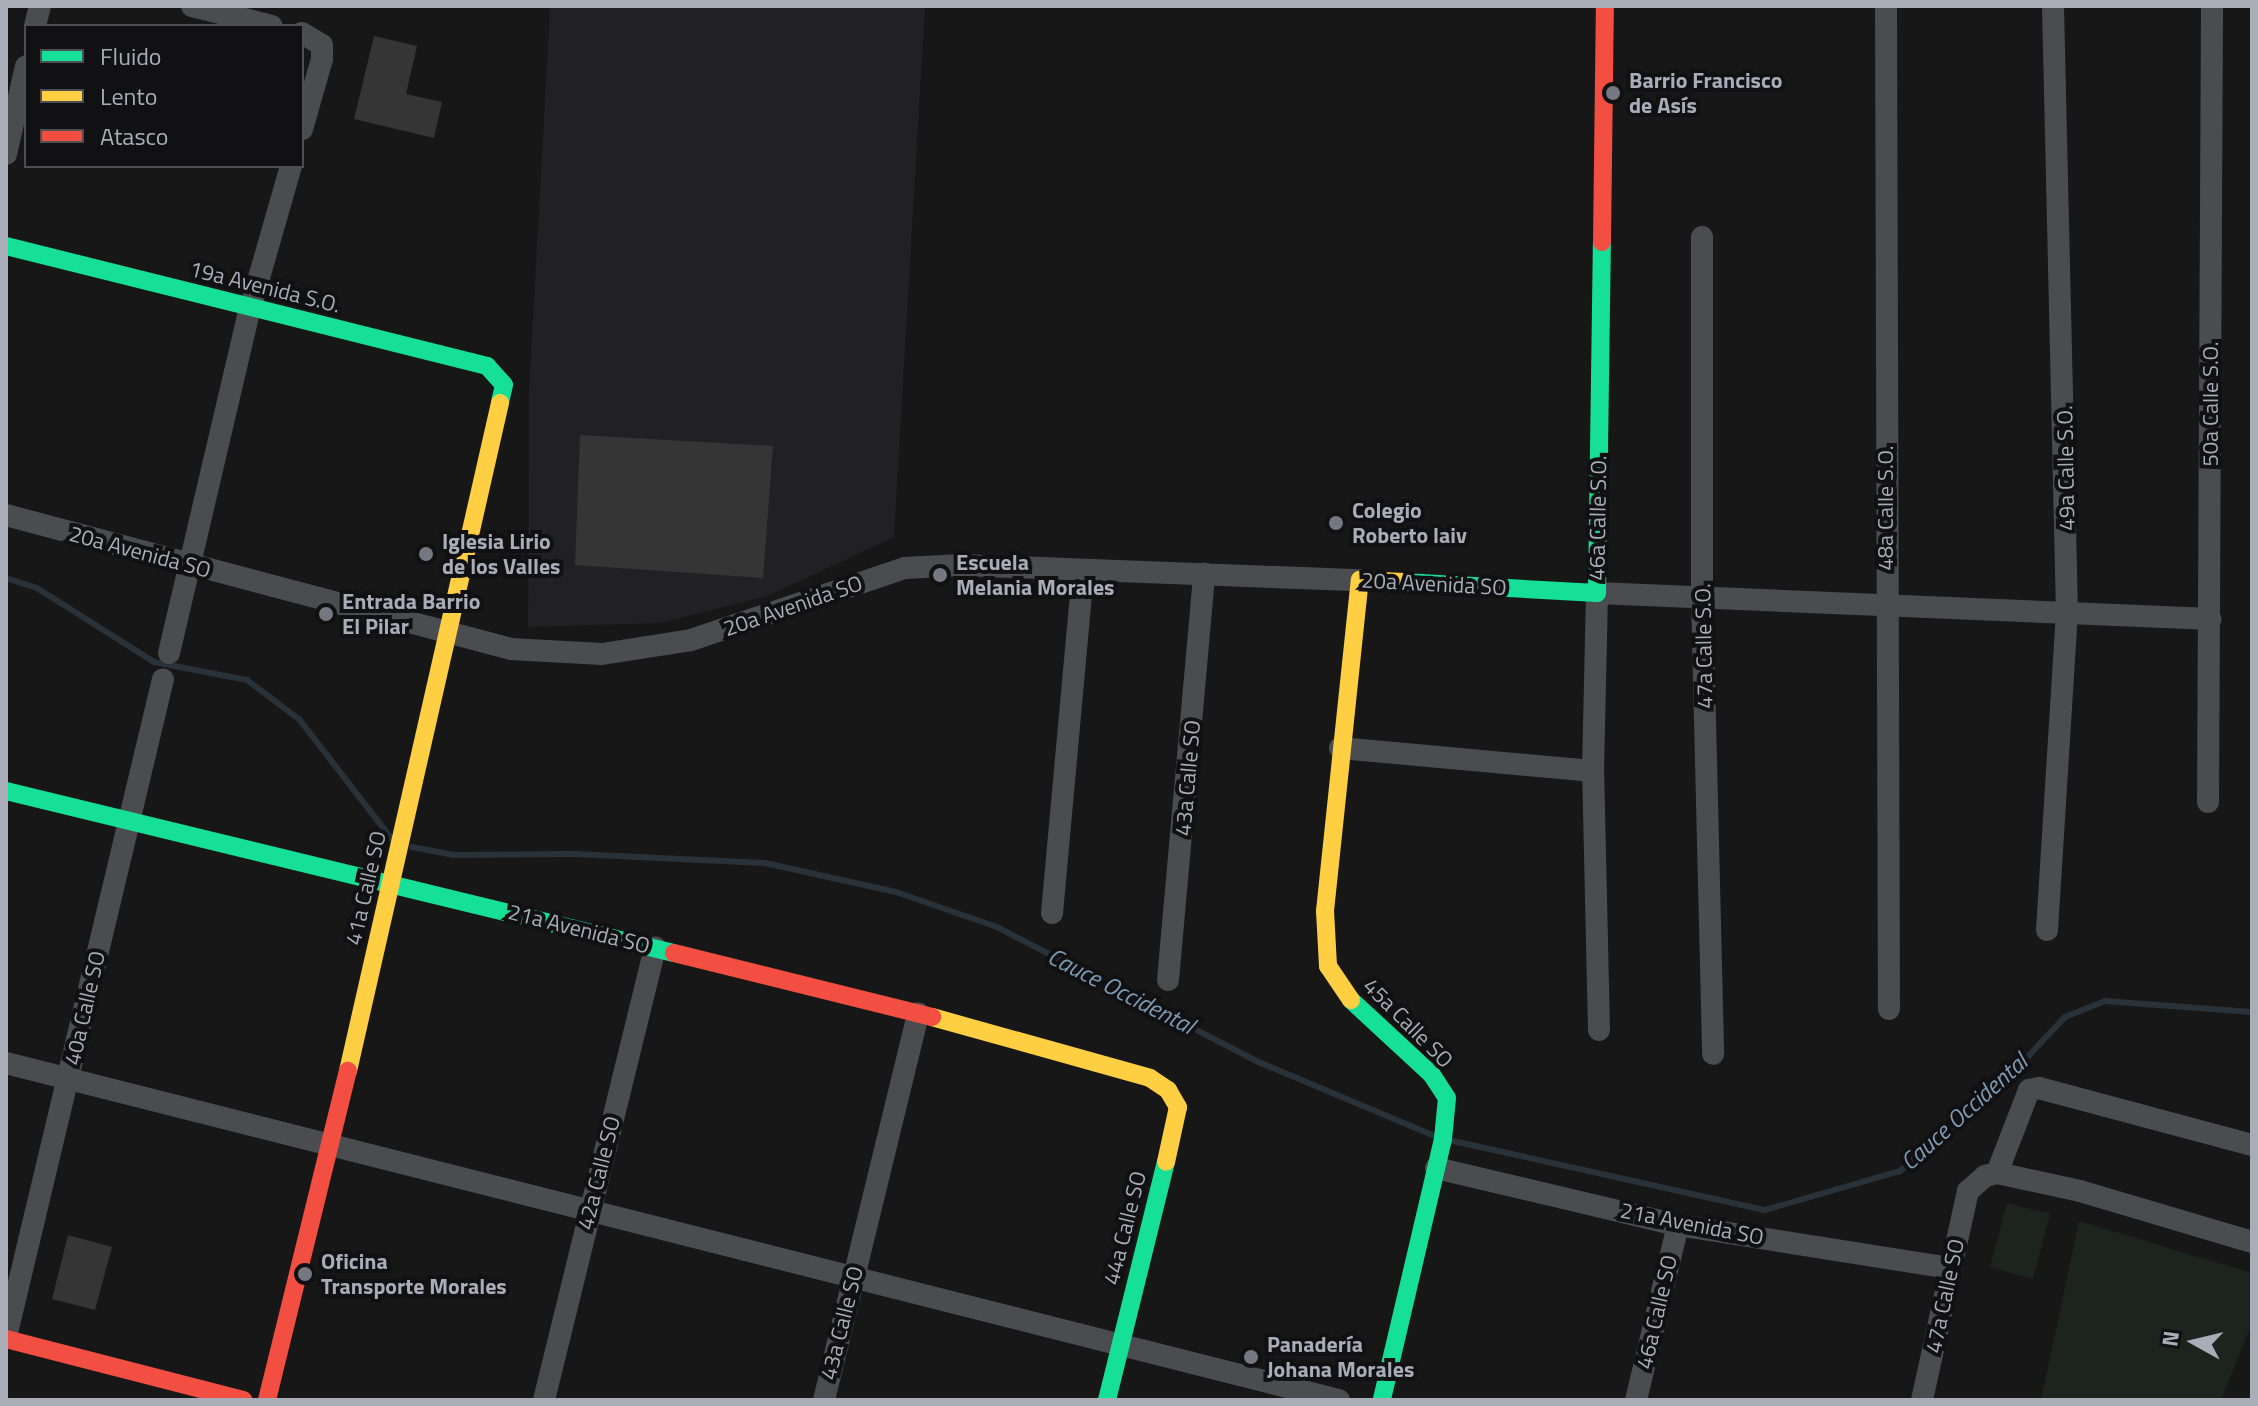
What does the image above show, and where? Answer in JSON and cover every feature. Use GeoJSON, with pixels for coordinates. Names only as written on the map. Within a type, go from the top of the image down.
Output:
{"type":"FeatureCollection","features":[{"type":"Feature","properties":{"kind":"street"},"geometry":{"type":"LineString","coordinates":[[192,6],[264,24]]}},
{"type":"Feature","properties":{"kind":"street","name":"46a Calle S.O."},"geometry":{"type":"LineString","coordinates":[[1599,1030],[1593,771],[1605,6]]}},
{"type":"Feature","properties":{"kind":"street","name":"48a Calle S.O."},"geometry":{"type":"LineString","coordinates":[[1886,6],[1889,1009]]}},
{"type":"Feature","properties":{"kind":"street","name":"49a Calle S.O."},"geometry":{"type":"LineString","coordinates":[[2047,930],[2067,613],[2053,6]]}},
{"type":"Feature","properties":{"kind":"street","name":"50a Calle S.O."},"geometry":{"type":"LineString","coordinates":[[2208,802],[2212,6]]}},
{"type":"Feature","properties":{"kind":"street"},"geometry":{"type":"LineString","coordinates":[[304,34],[322,45],[304,121]]}},
{"type":"Feature","properties":{"kind":"street"},"geometry":{"type":"LineString","coordinates":[[6,154],[24,75]]}},
{"type":"Feature","properties":{"kind":"street"},"geometry":{"type":"LineString","coordinates":[[169,653],[250,309],[290,168]]}},
{"type":"Feature","properties":{"kind":"street","name":"47a Calle S.O."},"geometry":{"type":"LineString","coordinates":[[1702,237],[1702,597],[1713,1054]]}},
{"type":"Feature","properties":{"kind":"street","name":"19a Avenida S.O."},"geometry":{"type":"LineString","coordinates":[[6,246],[487,366],[504,385]]}},
{"type":"Feature","properties":{"kind":"street","name":"41a Calle SO"},"geometry":{"type":"LineString","coordinates":[[267,1400],[394,884],[403,831],[504,385]]}},
{"type":"Feature","properties":{"kind":"street","name":"20a Avenida SO"},"geometry":{"type":"LineString","coordinates":[[6,515],[511,649],[602,654],[691,640],[905,568],[961,565],[1360,580],[1597,593]]}},
{"type":"Feature","properties":{"kind":"street"},"geometry":{"type":"LineString","coordinates":[[1052,913],[1083,571]]}},
{"type":"Feature","properties":{"kind":"street","name":"43a Calle SO"},"geometry":{"type":"LineString","coordinates":[[1168,980],[1204,574]]}},
{"type":"Feature","properties":{"kind":"street","name":"45a Calle SO"},"geometry":{"type":"LineString","coordinates":[[1360,580],[1325,911],[1328,966],[1344,994],[1432,1075],[1447,1098],[1436,1168],[1382,1400]]}},
{"type":"Feature","properties":{"kind":"street"},"geometry":{"type":"LineString","coordinates":[[1597,593],[2210,619]]}},
{"type":"Feature","properties":{"kind":"street","name":"40a Calle SO"},"geometry":{"type":"LineString","coordinates":[[6,1338],[163,679]]}},
{"type":"Feature","properties":{"kind":"street"},"geometry":{"type":"LineString","coordinates":[[1340,748],[1593,771]]}},
{"type":"Feature","properties":{"kind":"street","name":"21a Avenida SO"},"geometry":{"type":"LineString","coordinates":[[6,791],[655,947],[918,1013],[1150,1078]]}},
{"type":"Feature","properties":{"kind":"street","name":"42a Calle SO"},"geometry":{"type":"LineString","coordinates":[[544,1400],[655,947]]}},
{"type":"Feature","properties":{"kind":"street","name":"43a Calle SO"},"geometry":{"type":"LineString","coordinates":[[824,1400],[918,1013]]}},
{"type":"Feature","properties":{"kind":"street"},"geometry":{"type":"LineString","coordinates":[[6,1063],[327,1147],[1339,1400]]}},
{"type":"Feature","properties":{"kind":"street","name":"44a Calle SO"},"geometry":{"type":"LineString","coordinates":[[1107,1400],[1178,1107],[1168,1090],[1150,1078]]}},
{"type":"Feature","properties":{"kind":"street"},"geometry":{"type":"LineString","coordinates":[[2252,1145],[2039,1088],[2029,1090],[1997,1173],[2080,1191],[2252,1242]]}},
{"type":"Feature","properties":{"kind":"street","name":"21a Avenida SO"},"geometry":{"type":"LineString","coordinates":[[1436,1168],[1678,1225],[1951,1268]]}},
{"type":"Feature","properties":{"kind":"street","name":"47a Calle SO"},"geometry":{"type":"LineString","coordinates":[[1922,1400],[1968,1191],[1985,1176],[1997,1173]]}},
{"type":"Feature","properties":{"kind":"street","name":"46a Calle SO"},"geometry":{"type":"LineString","coordinates":[[1636,1400],[1678,1225]]}},
{"type":"Feature","properties":{"kind":"street"},"geometry":{"type":"LineString","coordinates":[[6,1338],[243,1400]]}},
{"type":"Feature","properties":{"kind":"shaded area"},"geometry":{"type":"Polygon","coordinates":[[[550,6],[925,6],[894,537],[768,596],[660,623],[528,627],[529,393],[550,6]]]}},
{"type":"Feature","properties":{"kind":"shaded area"},"geometry":{"type":"Polygon","coordinates":[[[2007,1203],[2050,1214],[2033,1279],[1990,1267],[2007,1203]]]}},
{"type":"Feature","properties":{"kind":"shaded area"},"geometry":{"type":"Polygon","coordinates":[[[2079,1221],[2252,1273],[2252,1323],[2221,1400],[2041,1400],[2079,1221]]]}},
{"type":"Feature","properties":{"kind":"building"},"geometry":{"type":"Polygon","coordinates":[[[374,36],[417,46],[406,94],[442,102],[434,138],[354,119],[374,36]]]}},
{"type":"Feature","properties":{"kind":"building"},"geometry":{"type":"Polygon","coordinates":[[[580,435],[773,446],[763,578],[575,565],[580,435]]]}},
{"type":"Feature","properties":{"kind":"building"},"geometry":{"type":"Polygon","coordinates":[[[68,1235],[112,1247],[95,1310],[52,1299],[68,1235]]]}},
{"type":"Feature","properties":{"kind":"waterway","name":"Cauce Occidental"},"geometry":{"type":"LineString","coordinates":[[6,578],[37,588],[154,662],[247,680],[299,719],[394,842]]}},
{"type":"Feature","properties":{"kind":"waterway","name":"Cauce Occidental"},"geometry":{"type":"LineString","coordinates":[[412,847],[454,855],[575,854],[765,863],[896,892],[997,927],[1261,1063],[1435,1136]]}},
{"type":"Feature","properties":{"kind":"waterway","name":"Cauce Occidental"},"geometry":{"type":"LineString","coordinates":[[1453,1141],[1765,1210],[1900,1171],[2004,1082],[2065,1017],[2105,1001],[2252,1012]]}},
{"type":"Feature","properties":{"kind":"traffic: fast"},"geometry":{"type":"LineString","coordinates":[[1404,582],[1597,593],[1602,242]]}},
{"type":"Feature","properties":{"kind":"traffic: fast"},"geometry":{"type":"LineString","coordinates":[[6,246],[487,366],[504,385],[500,403]]}},
{"type":"Feature","properties":{"kind":"traffic: fast"},"geometry":{"type":"LineString","coordinates":[[6,791],[674,953]]}},
{"type":"Feature","properties":{"kind":"traffic: fast"},"geometry":{"type":"LineString","coordinates":[[1351,1000],[1432,1075],[1447,1098],[1443,1139],[1382,1400]]}},
{"type":"Feature","properties":{"kind":"traffic: fast"},"geometry":{"type":"LineString","coordinates":[[1107,1400],[1166,1162]]}},
{"type":"Feature","properties":{"kind":"traffic: slow"},"geometry":{"type":"LineString","coordinates":[[348,1071],[500,403]]}},
{"type":"Feature","properties":{"kind":"traffic: slow"},"geometry":{"type":"LineString","coordinates":[[1351,1000],[1328,966],[1325,911],[1360,580],[1404,582]]}},
{"type":"Feature","properties":{"kind":"traffic: slow"},"geometry":{"type":"LineString","coordinates":[[932,1017],[1150,1078],[1168,1090],[1178,1107],[1166,1162]]}},
{"type":"Feature","properties":{"kind":"traffic: jam"},"geometry":{"type":"LineString","coordinates":[[1602,242],[1605,6]]}},
{"type":"Feature","properties":{"kind":"traffic: jam"},"geometry":{"type":"LineString","coordinates":[[674,953],[932,1017]]}},
{"type":"Feature","properties":{"kind":"traffic: jam"},"geometry":{"type":"LineString","coordinates":[[267,1400],[348,1071]]}},
{"type":"Feature","properties":{"kind":"traffic: jam"},"geometry":{"type":"LineString","coordinates":[[6,1339],[243,1400]]}},
{"type":"Feature","properties":{"kind":"place","name":"Barrio Francisco de Asís"},"geometry":{"type":"Point","coordinates":[1613,93]}},
{"type":"Feature","properties":{"kind":"place","name":"Colegio Roberto laiv"},"geometry":{"type":"Point","coordinates":[1336,523]}},
{"type":"Feature","properties":{"kind":"place","name":"Iglesia Lirio de los Valles"},"geometry":{"type":"Point","coordinates":[426,554]}},
{"type":"Feature","properties":{"kind":"place","name":"Escuela Melania Morales"},"geometry":{"type":"Point","coordinates":[940,575]}},
{"type":"Feature","properties":{"kind":"place","name":"Entrada Barrio El Pilar"},"geometry":{"type":"Point","coordinates":[326,614]}},
{"type":"Feature","properties":{"kind":"place","name":"Oficina Transporte Morales"},"geometry":{"type":"Point","coordinates":[305,1274]}},
{"type":"Feature","properties":{"kind":"place","name":"Panadería Johana Morales"},"geometry":{"type":"Point","coordinates":[1251,1357]}}]}
